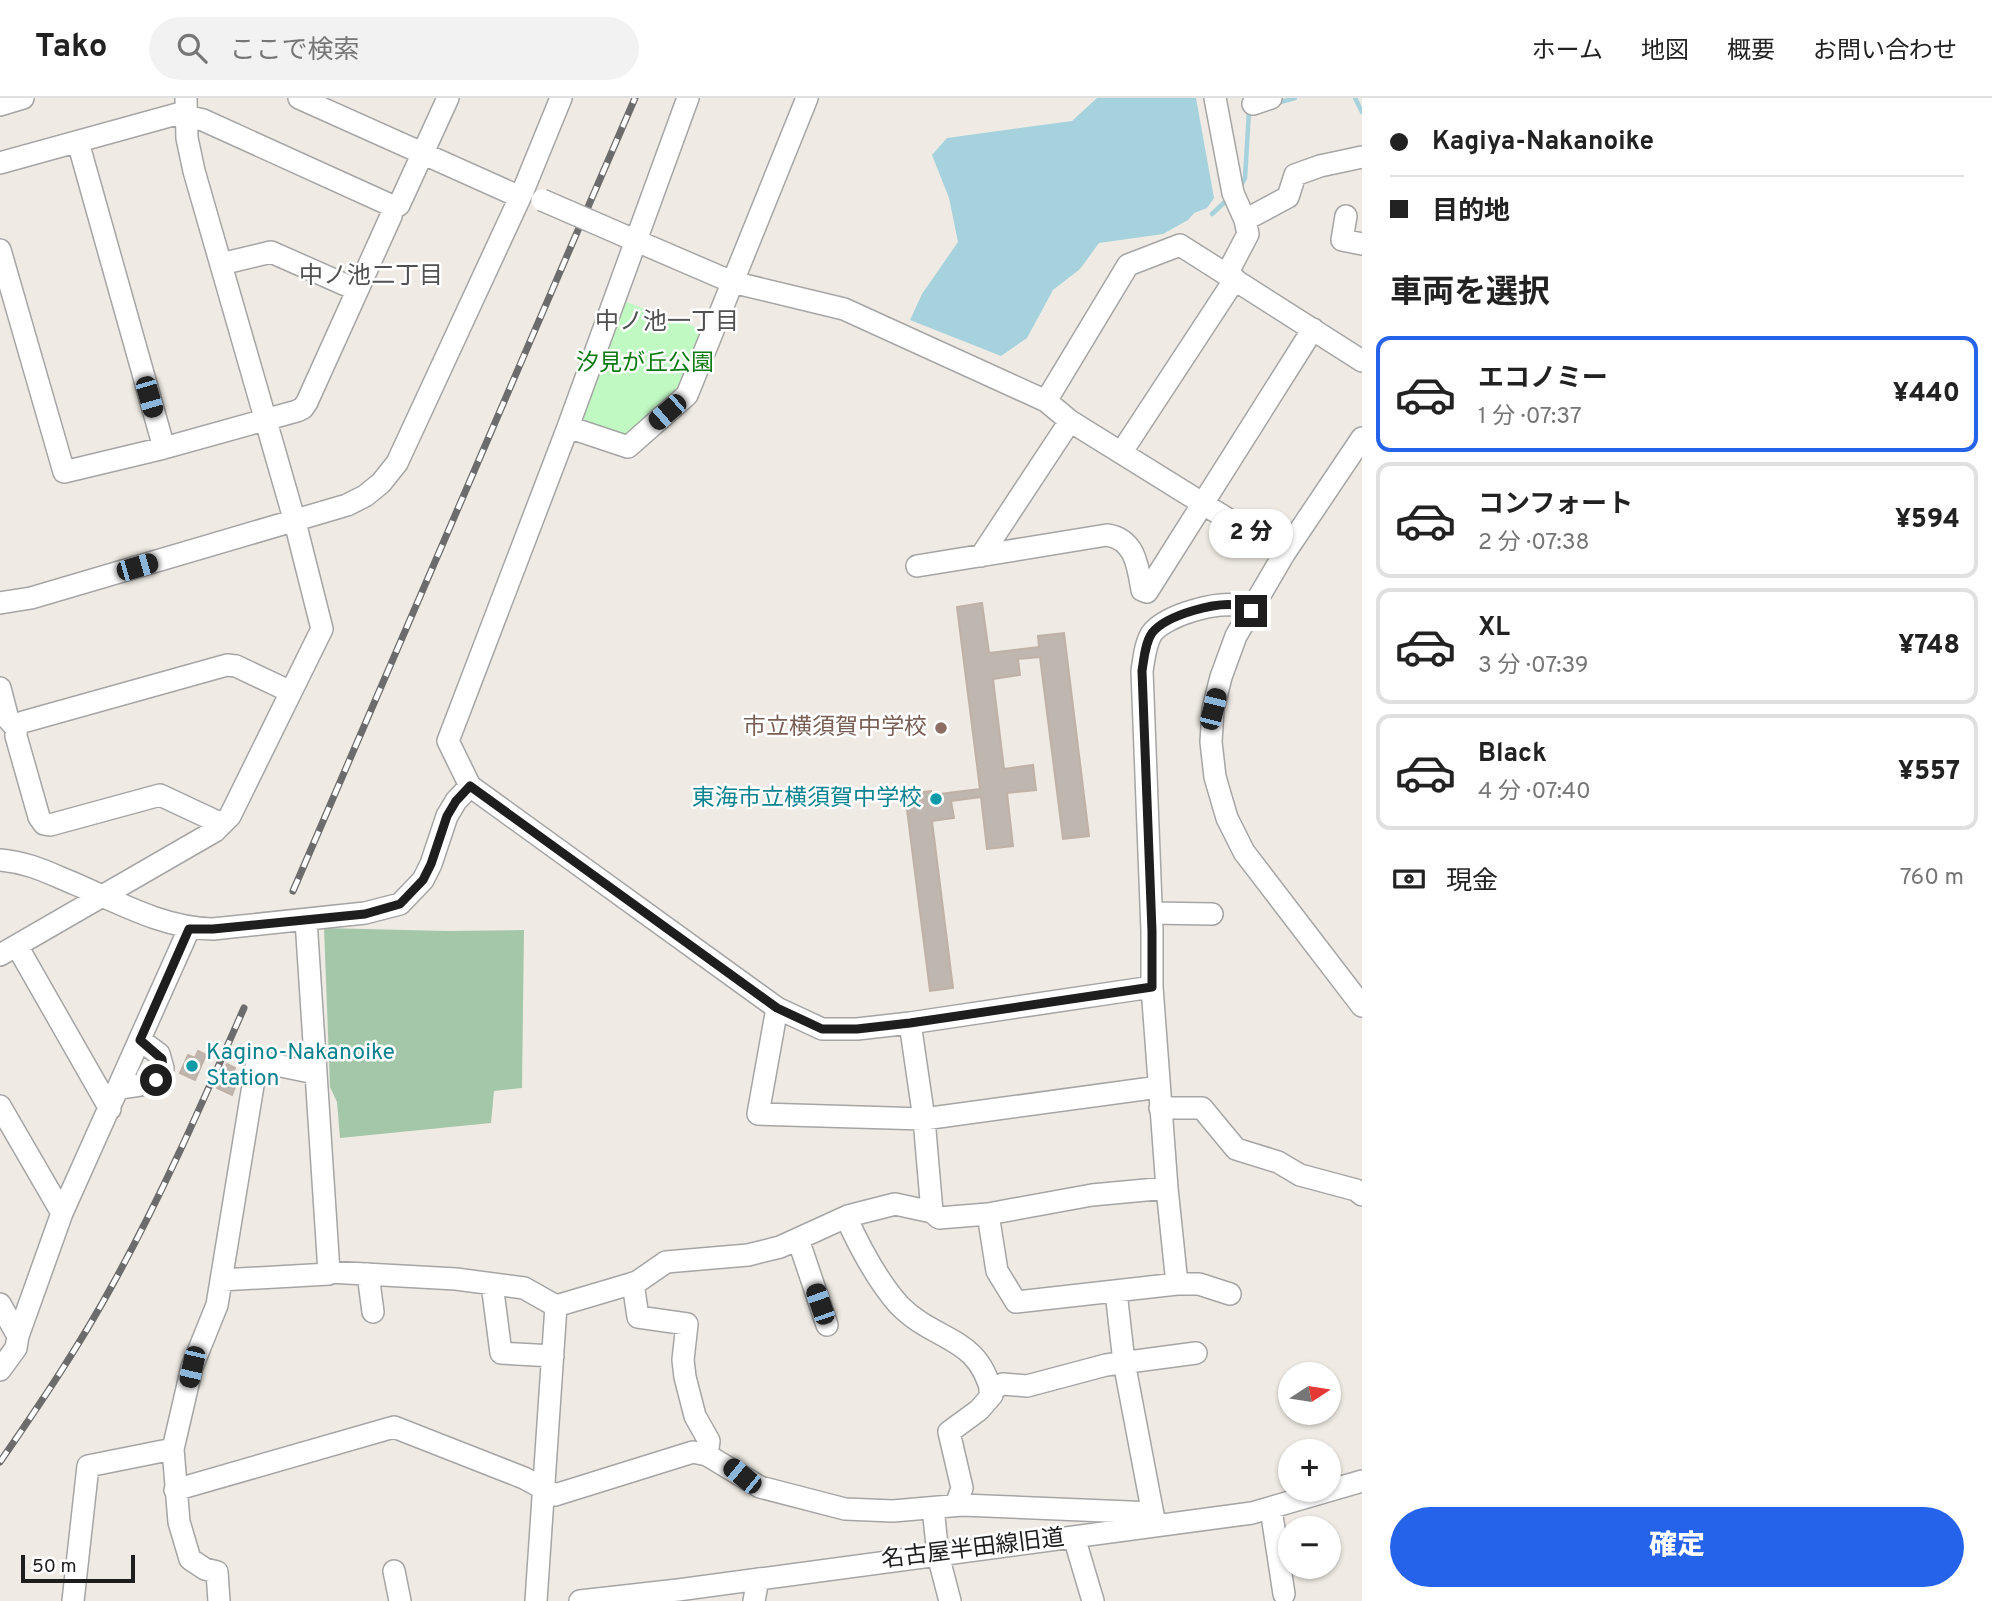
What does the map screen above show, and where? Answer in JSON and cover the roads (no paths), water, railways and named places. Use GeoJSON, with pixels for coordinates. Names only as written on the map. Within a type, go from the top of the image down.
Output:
{"type":"FeatureCollection","features":[{"type":"Feature","properties":{"kind":"street"},"geometry":{"type":"LineString","coordinates":[[0,105],[23,98]]}},
{"type":"Feature","properties":{"kind":"street"},"geometry":{"type":"LineString","coordinates":[[299,98],[423,154],[732,282],[844,309],[1046,401],[1070,421],[1284,554]]}},
{"type":"Feature","properties":{"kind":"street"},"geometry":{"type":"LineString","coordinates":[[0,603],[31,598],[295,522],[347,505],[365,496],[381,483],[397,463],[528,196],[561,98]]}},
{"type":"Feature","properties":{"kind":"street"},"geometry":{"type":"LineString","coordinates":[[688,98],[631,239],[568,427],[448,741],[470,786],[777,1008],[822,1029],[857,1029],[910,1023],[1152,987]]}},
{"type":"Feature","properties":{"kind":"street"},"geometry":{"type":"LineString","coordinates":[[568,427],[628,447],[687,395],[807,98]]}},
{"type":"Feature","properties":{"kind":"street"},"geometry":{"type":"LineString","coordinates":[[1121,453],[1231,276],[1248,234],[1233,193],[1215,98]]}},
{"type":"Feature","properties":{"kind":"street"},"geometry":{"type":"LineString","coordinates":[[392,209],[399,205],[445,99]]}},
{"type":"Feature","properties":{"kind":"street"},"geometry":{"type":"LineString","coordinates":[[0,163],[177,114],[186,107]]}},
{"type":"Feature","properties":{"kind":"street"},"geometry":{"type":"LineString","coordinates":[[0,250],[7,304],[64,472],[164,448],[303,408],[392,209],[388,204],[202,120],[186,107]]}},
{"type":"Feature","properties":{"kind":"street"},"geometry":{"type":"LineString","coordinates":[[110,1109],[8,951],[215,831],[230,816],[322,629],[295,522],[194,172],[187,138],[186,107]]}},
{"type":"Feature","properties":{"kind":"street"},"geometry":{"type":"LineString","coordinates":[[78,142],[164,448]]}},
{"type":"Feature","properties":{"kind":"street"},"geometry":{"type":"LineString","coordinates":[[1245,220],[1288,197],[1295,175],[1320,166],[1362,157]]}},
{"type":"Feature","properties":{"kind":"street"},"geometry":{"type":"LineString","coordinates":[[1346,216],[1342,240],[1362,244]]}},
{"type":"Feature","properties":{"kind":"street"},"geometry":{"type":"LineString","coordinates":[[1046,401],[1128,265],[1180,245],[1362,361]]}},
{"type":"Feature","properties":{"kind":"street"},"geometry":{"type":"LineString","coordinates":[[221,264],[271,252],[357,290]]}},
{"type":"Feature","properties":{"kind":"street"},"geometry":{"type":"LineString","coordinates":[[917,566],[1107,535],[1122,539],[1130,548],[1138,566],[1142,590],[1147,592],[1313,329]]}},
{"type":"Feature","properties":{"kind":"street"},"geometry":{"type":"LineString","coordinates":[[981,556],[1070,421]]}},
{"type":"Feature","properties":{"kind":"street"},"geometry":{"type":"LineString","coordinates":[[1362,438],[1355,464],[1284,554],[1236,636],[1213,709],[1211,741],[1215,777],[1227,818],[1244,852],[1362,1006]]}},
{"type":"Feature","properties":{"kind":"street"},"geometry":{"type":"LineString","coordinates":[[1177,1284],[1152,987],[1152,913],[1142,671],[1151,635],[1158,627],[1179,614],[1220,606],[1240,606],[1251,611]]}},
{"type":"Feature","properties":{"kind":"street"},"geometry":{"type":"LineString","coordinates":[[16,728],[23,722],[232,665],[291,692]]}},
{"type":"Feature","properties":{"kind":"street"},"geometry":{"type":"LineString","coordinates":[[0,688],[8,719],[16,728],[22,759],[39,817],[44,824],[50,825],[160,794],[222,824]]}},
{"type":"Feature","properties":{"kind":"street"},"geometry":{"type":"LineString","coordinates":[[0,860],[27,864],[145,915],[189,929],[365,914],[400,904],[423,880],[447,816],[470,786]]}},
{"type":"Feature","properties":{"kind":"street"},"geometry":{"type":"LineString","coordinates":[[1152,913],[1212,914]]}},
{"type":"Feature","properties":{"kind":"street"},"geometry":{"type":"LineString","coordinates":[[306,920],[329,1272],[524,1288],[556,1306],[633,1283],[666,1262],[748,1255],[780,1247],[846,1217],[895,1203],[932,1212],[939,1218],[988,1214],[1092,1195],[1167,1188]]}},
{"type":"Feature","properties":{"kind":"street"},"geometry":{"type":"LineString","coordinates":[[0,1370],[16,1348],[62,1213],[189,929]]}},
{"type":"Feature","properties":{"kind":"street"},"geometry":{"type":"LineString","coordinates":[[777,1008],[758,1114],[924,1119],[1160,1097],[1202,1108],[1236,1149],[1278,1163],[1300,1175],[1356,1190],[1362,1195]]}},
{"type":"Feature","properties":{"kind":"street"},"geometry":{"type":"LineString","coordinates":[[910,1023],[924,1119],[932,1212]]}},
{"type":"Feature","properties":{"kind":"street"},"geometry":{"type":"LineString","coordinates":[[119,1088],[151,1082],[163,1068],[159,1054],[140,1040]]}},
{"type":"Feature","properties":{"kind":"street"},"geometry":{"type":"LineString","coordinates":[[219,1601],[217,1572],[205,1569],[190,1559],[179,1522],[173,1449],[192,1367],[216,1305],[257,1061],[315,1073]]}},
{"type":"Feature","properties":{"kind":"street"},"geometry":{"type":"LineString","coordinates":[[0,1106],[62,1213]]}},
{"type":"Feature","properties":{"kind":"street"},"geometry":{"type":"LineString","coordinates":[[988,1214],[997,1271],[1016,1302],[1177,1284],[1199,1284],[1230,1294]]}},
{"type":"Feature","properties":{"kind":"street"},"geometry":{"type":"LineString","coordinates":[[846,1217],[864,1257],[900,1305],[935,1332],[970,1351],[983,1367],[992,1395],[979,1409],[949,1432],[962,1488],[957,1505]]}},
{"type":"Feature","properties":{"kind":"street"},"geometry":{"type":"LineString","coordinates":[[798,1239],[827,1325]]}},
{"type":"Feature","properties":{"kind":"street"},"geometry":{"type":"LineString","coordinates":[[221,1280],[330,1274]]}},
{"type":"Feature","properties":{"kind":"street"},"geometry":{"type":"LineString","coordinates":[[368,1274],[373,1312]]}},
{"type":"Feature","properties":{"kind":"street"},"geometry":{"type":"LineString","coordinates":[[633,1283],[638,1317],[687,1324],[683,1360],[685,1377],[695,1416],[709,1441],[707,1455]]}},
{"type":"Feature","properties":{"kind":"street"},"geometry":{"type":"LineString","coordinates":[[492,1284],[501,1353],[553,1356]]}},
{"type":"Feature","properties":{"kind":"street"},"geometry":{"type":"LineString","coordinates":[[175,1490],[394,1427],[545,1488],[555,1495],[693,1452],[707,1455],[760,1487],[845,1509],[893,1511],[957,1505],[1154,1520],[1124,1363],[1116,1292]]}},
{"type":"Feature","properties":{"kind":"street"},"geometry":{"type":"LineString","coordinates":[[0,1304],[18,1336]]}},
{"type":"Feature","properties":{"kind":"street"},"geometry":{"type":"LineString","coordinates":[[536,1601],[556,1306]]}},
{"type":"Feature","properties":{"kind":"street"},"geometry":{"type":"LineString","coordinates":[[990,1390],[1003,1384],[1027,1386],[1124,1363],[1196,1353]]}},
{"type":"Feature","properties":{"kind":"street"},"geometry":{"type":"LineString","coordinates":[[73,1601],[88,1466],[173,1449]]}},
{"type":"Feature","properties":{"kind":"street","name":"名古屋半田線旧道"},"geometry":{"type":"LineString","coordinates":[[580,1601],[1074,1537],[1154,1520],[1271,1509],[1362,1481]]}},
{"type":"Feature","properties":{"kind":"street"},"geometry":{"type":"LineString","coordinates":[[933,1508],[938,1555],[950,1601]]}},
{"type":"Feature","properties":{"kind":"street"},"geometry":{"type":"LineString","coordinates":[[1271,1509],[1284,1594]]}},
{"type":"Feature","properties":{"kind":"street"},"geometry":{"type":"LineString","coordinates":[[1074,1537],[1093,1601]]}},
{"type":"Feature","properties":{"kind":"street"},"geometry":{"type":"LineString","coordinates":[[394,1571],[400,1601]]}},
{"type":"Feature","properties":{"kind":"street"},"geometry":{"type":"LineString","coordinates":[[754,1601],[758,1579]]}},
{"type":"Feature","properties":{"kind":"water"},"geometry":{"type":"Polygon","coordinates":[[[1097,98],[1196,98],[1214,198],[1207,208],[1194,213],[1188,220],[1163,234],[1099,243],[1080,269],[1053,290],[1027,338],[1001,356],[910,320],[922,294],[958,242],[949,198],[932,155],[947,138],[1072,121],[1097,98]]]}},
{"type":"Feature","properties":{"kind":"waterway"},"geometry":{"type":"LineString","coordinates":[[1277,103],[1295,98]]}},
{"type":"Feature","properties":{"kind":"waterway"},"geometry":{"type":"LineString","coordinates":[[1355,98],[1362,112]]}},
{"type":"Feature","properties":{"kind":"waterway"},"geometry":{"type":"LineString","coordinates":[[1238,190],[1245,178],[1249,111]]}},
{"type":"Feature","properties":{"kind":"waterway"},"geometry":{"type":"LineString","coordinates":[[1212,214],[1229,198]]}},
{"type":"Feature","properties":{"kind":"railway"},"geometry":{"type":"LineString","coordinates":[[293,891],[635,98]]}},
{"type":"Feature","properties":{"kind":"railway"},"geometry":{"type":"LineString","coordinates":[[0,1462],[74,1351],[114,1282],[166,1181],[244,1008]]}},
{"type":"Feature","properties":{"kind":"place","name":"市立横須賀中学校"},"geometry":{"type":"Point","coordinates":[941,728]}},
{"type":"Feature","properties":{"kind":"place","name":"東海市立横須賀中学校"},"geometry":{"type":"Point","coordinates":[936,799]}},
{"type":"Feature","properties":{"kind":"place","name":"Kagino-Nakanoike Station"},"geometry":{"type":"Point","coordinates":[192,1066]}},
{"type":"Feature","properties":{"kind":"district","name":"中ノ池二丁目"},"geometry":{"type":"Point","coordinates":[371,277]}},
{"type":"Feature","properties":{"kind":"district","name":"中ノ池一丁目"},"geometry":{"type":"Point","coordinates":[667,323]}},
{"type":"Feature","properties":{"kind":"park label","name":"汐見が丘公園"},"geometry":{"type":"Point","coordinates":[645,364]}}]}
